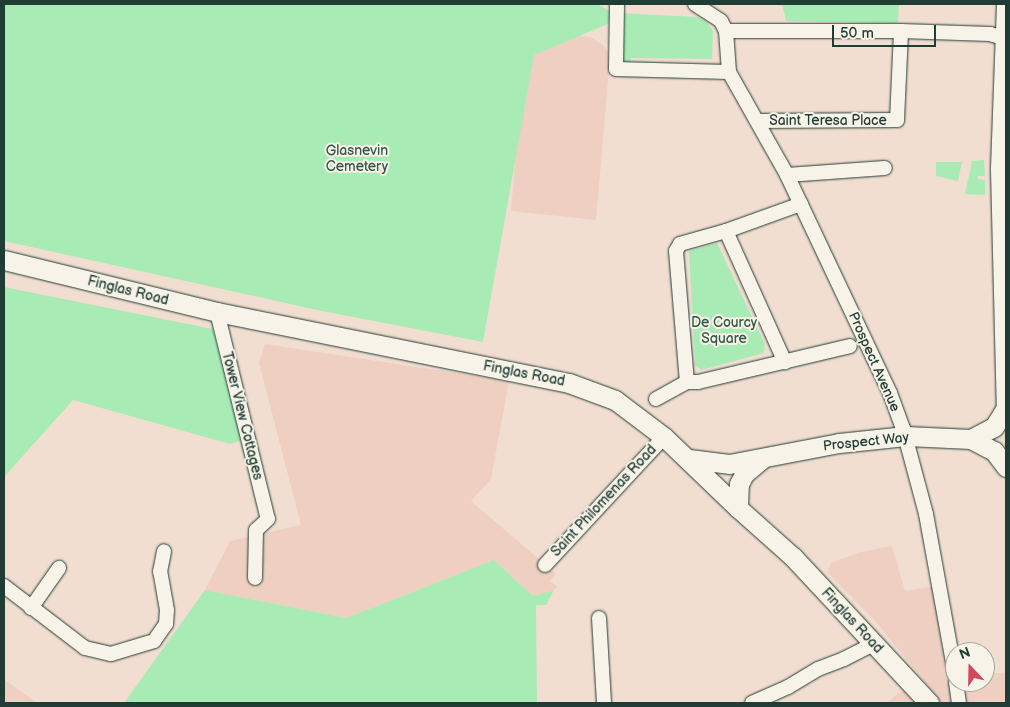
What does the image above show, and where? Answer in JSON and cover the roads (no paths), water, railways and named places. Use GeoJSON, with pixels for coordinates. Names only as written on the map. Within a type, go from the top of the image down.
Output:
{"type":"FeatureCollection","features":[{"type":"Feature","properties":{"kind":"main road"},"geometry":{"type":"LineString","coordinates":[[970,439],[994,427],[1006,409],[1000,180],[1006,4]]}},
{"type":"Feature","properties":{"kind":"main road","name":"Finglas Road"},"geometry":{"type":"LineString","coordinates":[[4,260],[217,312],[569,383],[615,400],[664,437],[738,508],[793,557],[929,703]]}},
{"type":"Feature","properties":{"kind":"main road","name":"Prospect Way"},"geometry":{"type":"LineString","coordinates":[[688,459],[729,464],[839,443],[906,436],[970,439]]}},
{"type":"Feature","properties":{"kind":"main road"},"geometry":{"type":"LineString","coordinates":[[970,439],[994,451],[1006,467]]}},
{"type":"Feature","properties":{"kind":"main road","name":"Prospect Way"},"geometry":{"type":"LineString","coordinates":[[738,508],[739,484],[744,474],[762,459]]}},
{"type":"Feature","properties":{"kind":"street"},"geometry":{"type":"LineString","coordinates":[[616,4],[616,69],[729,72],[726,30],[720,21],[695,4]]}},
{"type":"Feature","properties":{"kind":"street"},"geometry":{"type":"LineString","coordinates":[[726,30],[901,31],[990,34],[1006,39]]}},
{"type":"Feature","properties":{"kind":"street","name":"Saint Teresa Place"},"geometry":{"type":"LineString","coordinates":[[758,121],[897,120],[901,31]]}},
{"type":"Feature","properties":{"kind":"street","name":"Prospect Avenue"},"geometry":{"type":"LineString","coordinates":[[729,72],[787,175],[890,392],[906,436],[926,514],[949,642]]}},
{"type":"Feature","properties":{"kind":"street"},"geometry":{"type":"LineString","coordinates":[[787,175],[885,168]]}},
{"type":"Feature","properties":{"kind":"street"},"geometry":{"type":"LineString","coordinates":[[687,382],[676,251],[680,244],[726,231],[801,204]]}},
{"type":"Feature","properties":{"kind":"street"},"geometry":{"type":"LineString","coordinates":[[726,231],[785,362]]}},
{"type":"Feature","properties":{"kind":"street","name":"Tower View Cottages"},"geometry":{"type":"LineString","coordinates":[[217,312],[268,519],[256,530],[255,578]]}},
{"type":"Feature","properties":{"kind":"street"},"geometry":{"type":"LineString","coordinates":[[656,399],[687,382],[698,382],[850,346]]}},
{"type":"Feature","properties":{"kind":"street","name":"Saint Philomenas Road"},"geometry":{"type":"LineString","coordinates":[[545,565],[664,437]]}},
{"type":"Feature","properties":{"kind":"street"},"geometry":{"type":"LineString","coordinates":[[4,586],[84,648],[111,654],[125,651],[154,641],[166,624],[167,610],[160,572],[164,551]]}},
{"type":"Feature","properties":{"kind":"street"},"geometry":{"type":"LineString","coordinates":[[31,608],[59,568]]}},
{"type":"Feature","properties":{"kind":"street"},"geometry":{"type":"LineString","coordinates":[[599,618],[604,703]]}},
{"type":"Feature","properties":{"kind":"street"},"geometry":{"type":"LineString","coordinates":[[752,703],[788,687],[818,669],[844,659],[873,644]]}},
{"type":"Feature","properties":{"kind":"park label","name":"Glasnevin Cemetery"},"geometry":{"type":"Point","coordinates":[357,160]}},
{"type":"Feature","properties":{"kind":"park label","name":"De Courcy Square"},"geometry":{"type":"Point","coordinates":[724,332]}}]}
